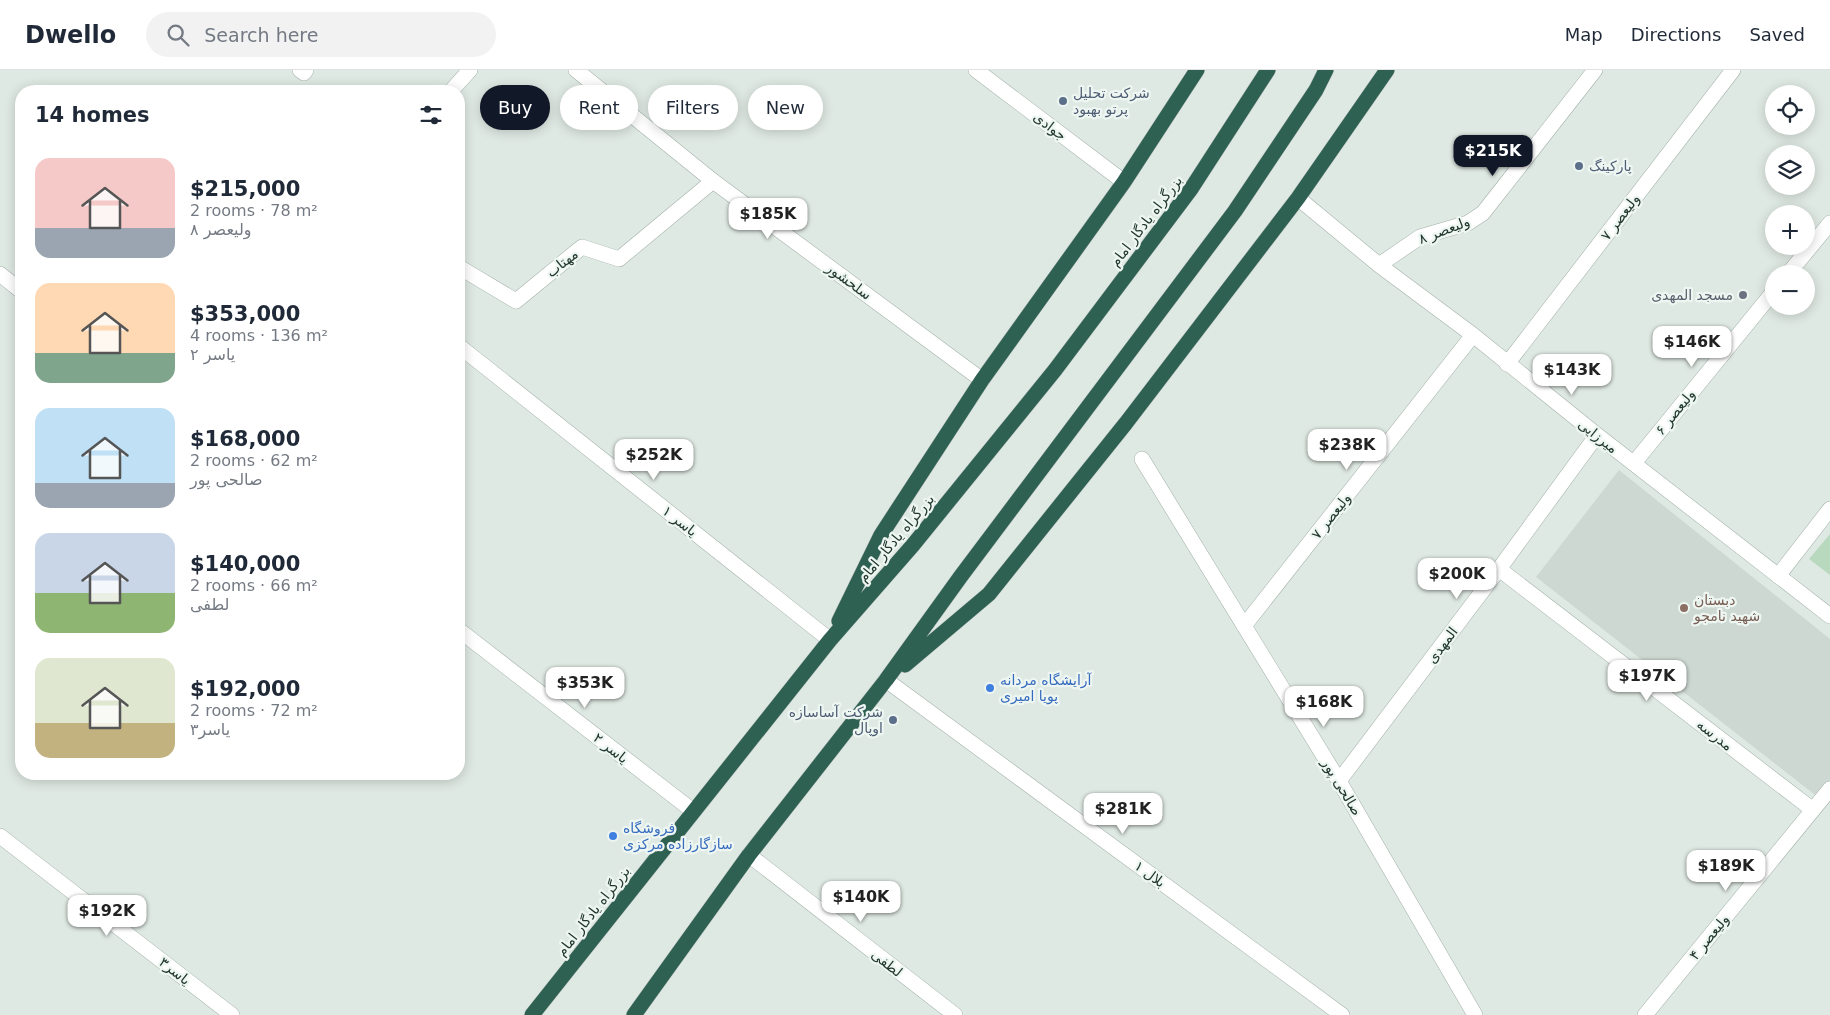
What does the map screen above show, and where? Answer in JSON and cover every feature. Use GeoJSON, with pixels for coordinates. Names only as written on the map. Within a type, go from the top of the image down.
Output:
{"type":"FeatureCollection","features":[{"type":"Feature","properties":{"kind":"highway"},"geometry":{"type":"LineString","coordinates":[[830,640],[881,535],[982,380],[1124,182],[1197,70]]}},
{"type":"Feature","properties":{"kind":"highway","name":"بزرگراه یادگار امام"},"geometry":{"type":"LineString","coordinates":[[532,1015],[830,640],[913,545],[1056,370],[1191,189],[1268,70]]}},
{"type":"Feature","properties":{"kind":"highway"},"geometry":{"type":"LineString","coordinates":[[634,1015],[748,856],[886,680],[1235,211],[1316,90],[1326,70]]}},
{"type":"Feature","properties":{"kind":"highway"},"geometry":{"type":"LineString","coordinates":[[886,680],[989,594],[1126,423],[1298,198],[1387,70]]}},
{"type":"Feature","properties":{"kind":"street"},"geometry":{"type":"LineString","coordinates":[[456,85],[470,70]]}},
{"type":"Feature","properties":{"kind":"street","name":"سلحشور"},"geometry":{"type":"LineString","coordinates":[[576,70],[713,181],[982,380]]}},
{"type":"Feature","properties":{"kind":"street","name":"جوادی"},"geometry":{"type":"LineString","coordinates":[[976,70],[1124,182]]}},
{"type":"Feature","properties":{"kind":"street","name":"ولیعصر ۸"},"geometry":{"type":"LineString","coordinates":[[1379,265],[1420,237],[1468,223],[1483,213],[1595,70]]}},
{"type":"Feature","properties":{"kind":"street","name":"ولیعصر ۷"},"geometry":{"type":"LineString","coordinates":[[1507,364],[1733,70]]}},
{"type":"Feature","properties":{"kind":"street","name":"مهتاب"},"geometry":{"type":"LineString","coordinates":[[465,270],[516,301],[582,247],[619,259],[713,181]]}},
{"type":"Feature","properties":{"kind":"street","name":"میرزایی"},"geometry":{"type":"LineString","coordinates":[[1298,198],[1379,265],[1473,335],[1597,435],[1830,616]]}},
{"type":"Feature","properties":{"kind":"street"},"geometry":{"type":"LineString","coordinates":[[1795,265],[1830,222]]}},
{"type":"Feature","properties":{"kind":"street"},"geometry":{"type":"LineString","coordinates":[[0,274],[15,286]]}},
{"type":"Feature","properties":{"kind":"street","name":"ولیعصر ۶"},"geometry":{"type":"LineString","coordinates":[[1634,463],[1765,303]]}},
{"type":"Feature","properties":{"kind":"street","name":"ولیعصر ۷"},"geometry":{"type":"LineString","coordinates":[[1244,626],[1473,335]]}},
{"type":"Feature","properties":{"kind":"street","name":"یاسر ۱"},"geometry":{"type":"LineString","coordinates":[[465,351],[830,640]]}},
{"type":"Feature","properties":{"kind":"street","name":"المهدی"},"geometry":{"type":"LineString","coordinates":[[1339,781],[1499,569],[1597,435]]}},
{"type":"Feature","properties":{"kind":"street","name":"صالحی پور"},"geometry":{"type":"LineString","coordinates":[[1142,459],[1339,781],[1475,1015]]}},
{"type":"Feature","properties":{"kind":"street"},"geometry":{"type":"LineString","coordinates":[[1778,576],[1830,509]]}},
{"type":"Feature","properties":{"kind":"street","name":"مدرسه"},"geometry":{"type":"LineString","coordinates":[[1499,569],[1813,810]]}},
{"type":"Feature","properties":{"kind":"street","name":"یاسر ۲"},"geometry":{"type":"LineString","coordinates":[[465,635],[693,811]]}},
{"type":"Feature","properties":{"kind":"street","name":"بلال ۱"},"geometry":{"type":"LineString","coordinates":[[886,680],[1342,1015]]}},
{"type":"Feature","properties":{"kind":"street","name":"ولیعصر ۴"},"geometry":{"type":"LineString","coordinates":[[1645,1015],[1830,789]]}},
{"type":"Feature","properties":{"kind":"street","name":"یاسر۳"},"geometry":{"type":"LineString","coordinates":[[0,836],[232,1015]]}},
{"type":"Feature","properties":{"kind":"street","name":"لطفی"},"geometry":{"type":"LineString","coordinates":[[748,856],[955,1015]]}},
{"type":"Feature","properties":{"kind":"shaded area","name":"دبستان شهید نامجو"},"geometry":{"type":"Polygon","coordinates":[[[1619,470],[1830,639],[1830,784],[1819,798],[1536,577],[1619,470]]]}},
{"type":"Feature","properties":{"kind":"green space"},"geometry":{"type":"Polygon","coordinates":[[[1830,534],[1830,575],[1809,559],[1830,534]]]}},
{"type":"Feature","properties":{"kind":"place","name":"شرکت تحلیل پرتو بهبود"},"geometry":{"type":"Point","coordinates":[1063,101]}},
{"type":"Feature","properties":{"kind":"place","name":"پارکینگ"},"geometry":{"type":"Point","coordinates":[1579,166]}},
{"type":"Feature","properties":{"kind":"place","name":"مسجد المهدی"},"geometry":{"type":"Point","coordinates":[1743,295]}},
{"type":"Feature","properties":{"kind":"place","name":"دبستان شهید نامجو"},"geometry":{"type":"Point","coordinates":[1684,608]}},
{"type":"Feature","properties":{"kind":"place","name":"آرایشگاه مردانه پویا امیری"},"geometry":{"type":"Point","coordinates":[990,688]}},
{"type":"Feature","properties":{"kind":"place","name":"شرکت آساسازه اوپال"},"geometry":{"type":"Point","coordinates":[893,720]}},
{"type":"Feature","properties":{"kind":"place","name":"فروشگاه سازگارزاده مرکزی"},"geometry":{"type":"Point","coordinates":[613,836]}}]}
